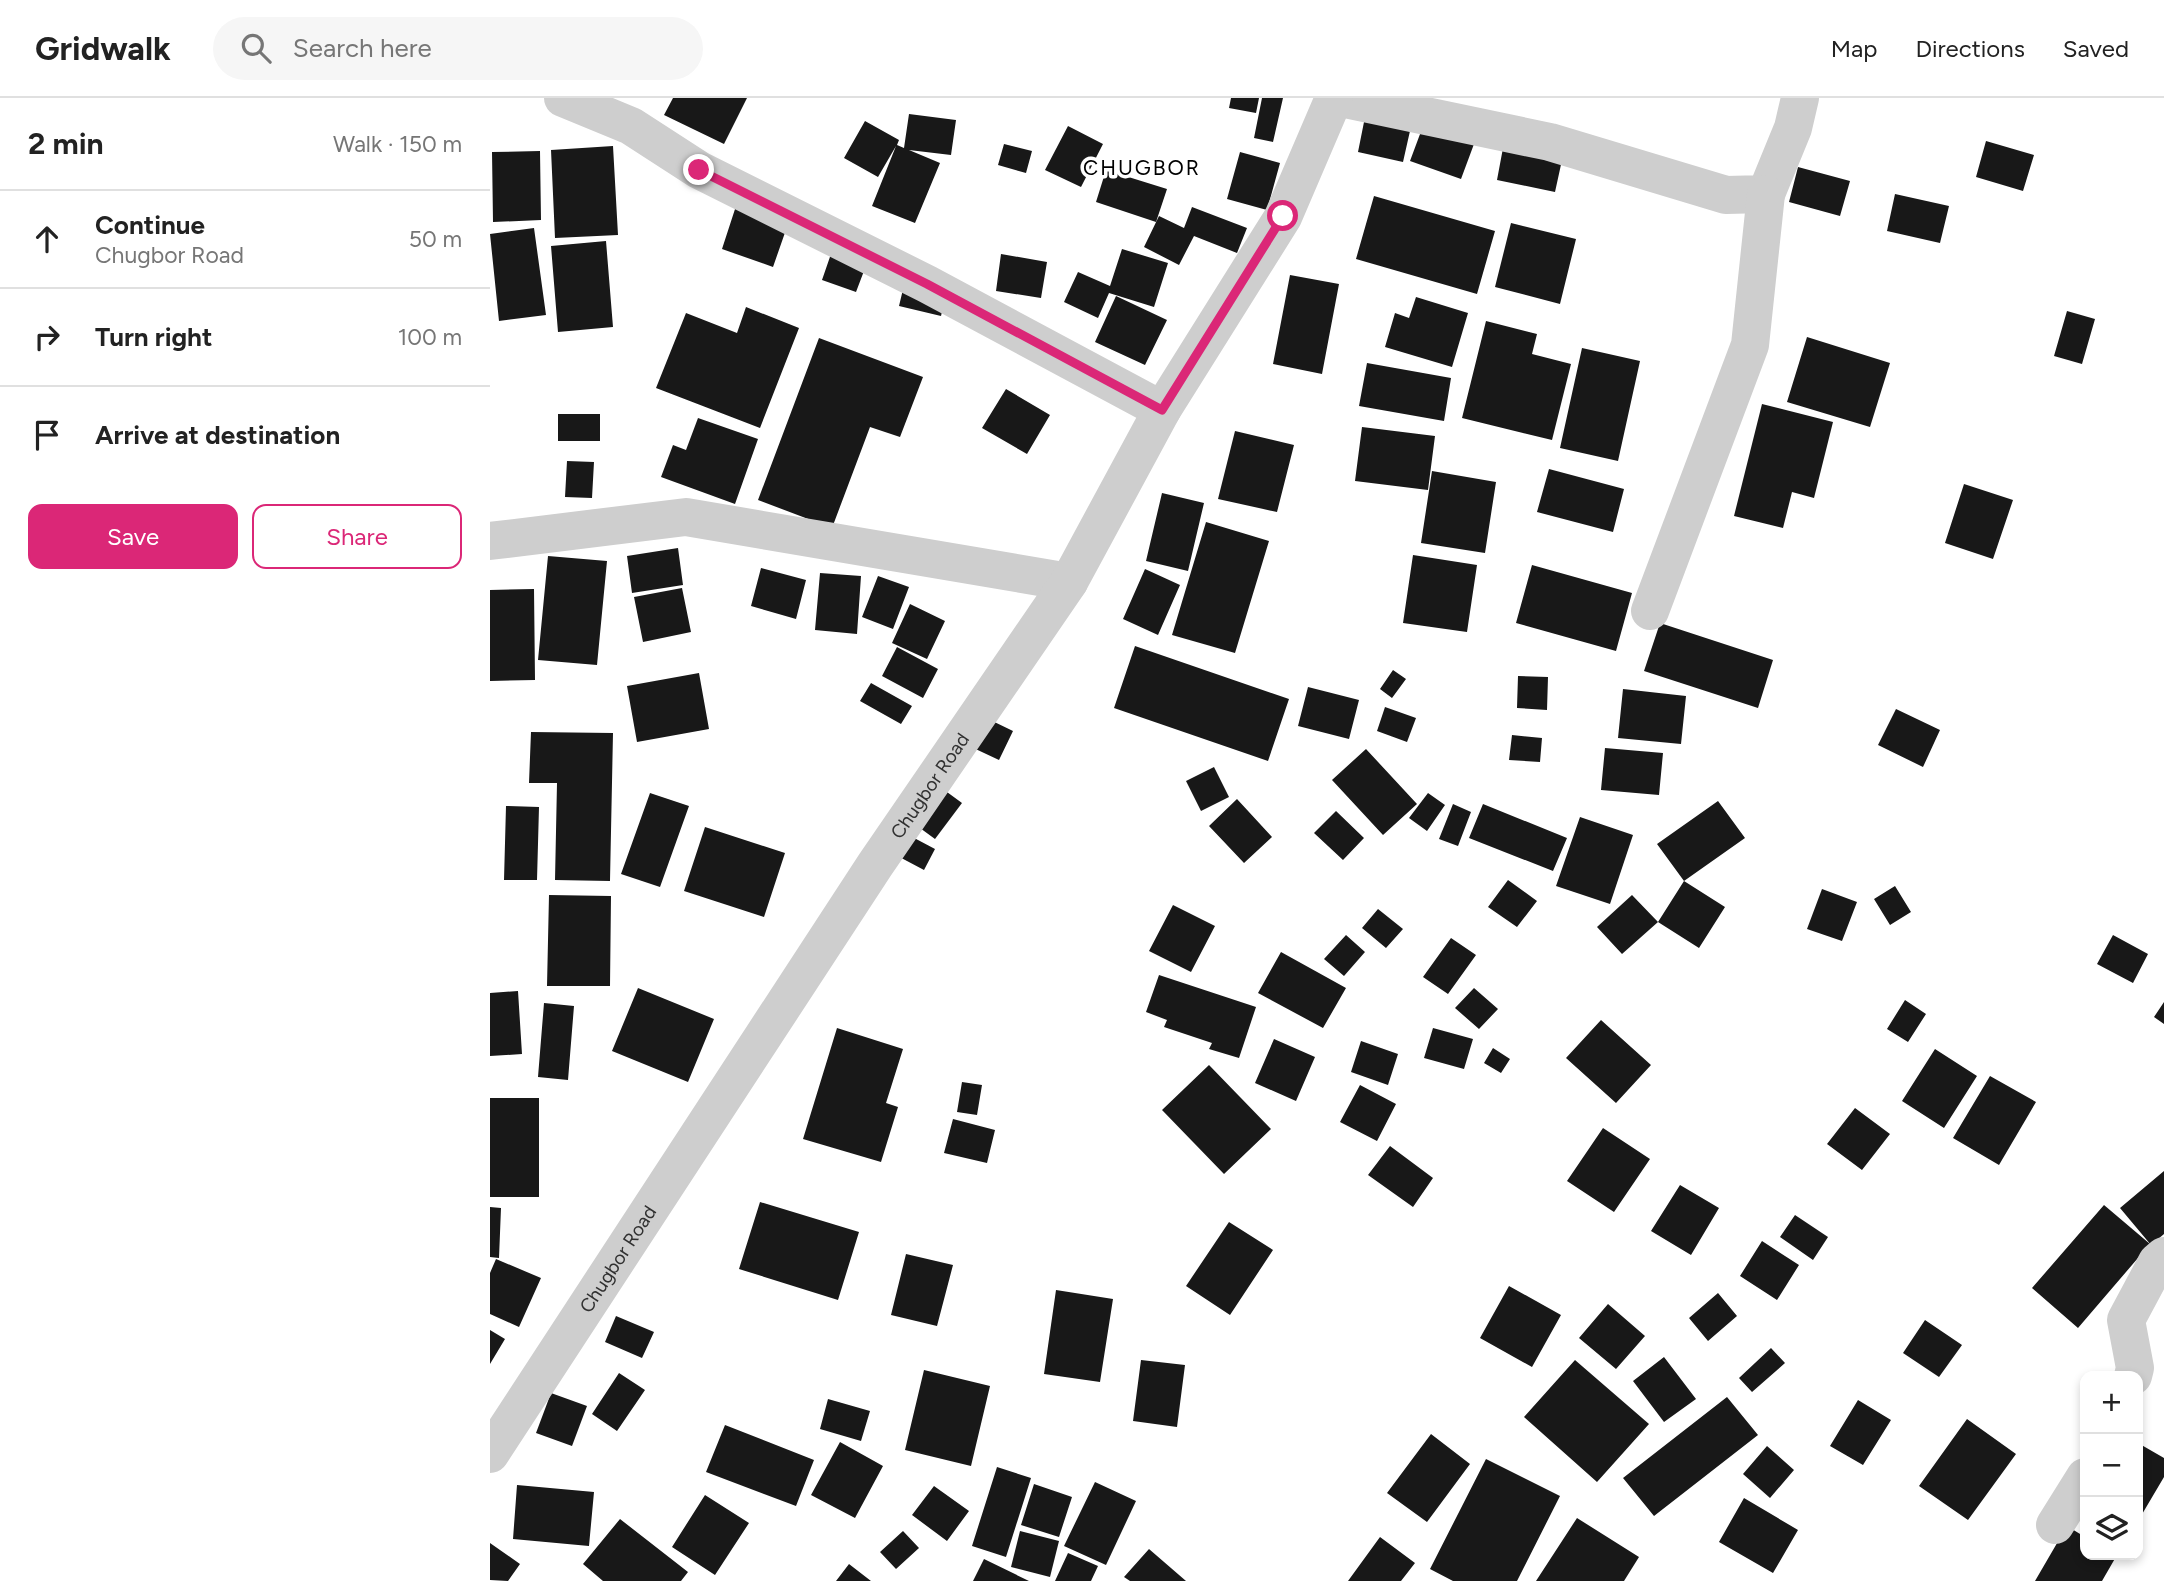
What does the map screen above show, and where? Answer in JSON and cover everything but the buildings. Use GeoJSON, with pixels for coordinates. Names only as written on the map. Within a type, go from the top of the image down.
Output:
{"type":"FeatureCollection","features":[{"type":"Feature","properties":{"kind":"street"},"geometry":{"type":"LineString","coordinates":[[563,98],[631,126],[699,170],[927,284],[1162,410]]}},
{"type":"Feature","properties":{"kind":"street","name":"Chugbor Road"},"geometry":{"type":"LineString","coordinates":[[490,1454],[875,864],[1069,582],[1162,410],[1283,216],[1334,98]]}},
{"type":"Feature","properties":{"kind":"street"},"geometry":{"type":"LineString","coordinates":[[1340,98],[1550,142],[1726,195],[1766,194]]}},
{"type":"Feature","properties":{"kind":"street"},"geometry":{"type":"LineString","coordinates":[[1650,611],[1750,345],[1766,194],[1793,128],[1800,98]]}},
{"type":"Feature","properties":{"kind":"street"},"geometry":{"type":"LineString","coordinates":[[490,541],[686,517],[1069,582]]}},
{"type":"Feature","properties":{"kind":"street"},"geometry":{"type":"LineString","coordinates":[[2134,1371],[2126,1321],[2157,1262],[2164,1256]]}},
{"type":"Feature","properties":{"kind":"street"},"geometry":{"type":"LineString","coordinates":[[2055,1525],[2080,1485]]}},
{"type":"Feature","properties":{"kind":"district","name":"CHUGBOR"},"geometry":{"type":"Point","coordinates":[1142,168]}},
{"type":"Feature","properties":{"kind":"route"},"geometry":{"type":"LineString","coordinates":[[699,170],[927,284],[1162,410],[1283,216]]}}]}
